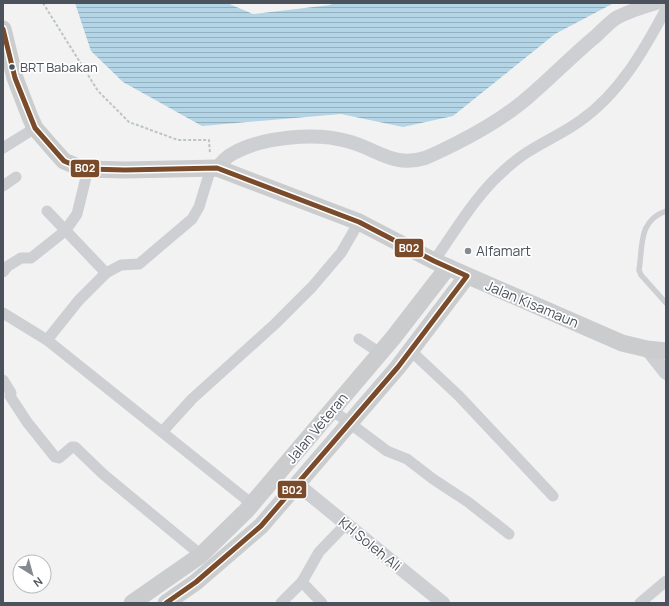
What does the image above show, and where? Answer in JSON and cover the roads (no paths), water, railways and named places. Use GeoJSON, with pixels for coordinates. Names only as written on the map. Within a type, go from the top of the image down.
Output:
{"type":"FeatureCollection","features":[{"type":"Feature","properties":{"kind":"main road","name":"Jalan Kisamaun"},"geometry":{"type":"LineString","coordinates":[[3,29],[25,107],[35,128],[64,161],[78,167],[88,169],[214,168],[359,222],[467,276],[622,343],[647,349],[666,351]]}},
{"type":"Feature","properties":{"kind":"main road","name":"Jalan Veteran"},"geometry":{"type":"LineString","coordinates":[[132,603],[201,555],[252,504],[380,353],[441,264]]}},
{"type":"Feature","properties":{"kind":"main road","name":"Jalan Veteran"},"geometry":{"type":"LineString","coordinates":[[166,603],[196,582],[261,526],[411,351],[467,276]]}},
{"type":"Feature","properties":{"kind":"street"},"geometry":{"type":"LineString","coordinates":[[47,340],[79,300],[106,273],[121,265],[139,264],[192,219],[199,207],[214,168],[231,154],[248,146],[282,139],[325,136],[348,141],[400,161],[425,158],[470,136],[514,108],[533,93],[615,19],[626,13],[656,3]]}},
{"type":"Feature","properties":{"kind":"street"},"geometry":{"type":"LineString","coordinates":[[441,264],[459,223],[478,198],[494,181],[530,151],[581,120],[612,92],[640,56],[666,8]]}},
{"type":"Feature","properties":{"kind":"street"},"geometry":{"type":"LineString","coordinates":[[3,148],[35,128]]}},
{"type":"Feature","properties":{"kind":"street"},"geometry":{"type":"LineString","coordinates":[[3,272],[8,266],[21,258],[31,258],[65,231],[78,211],[88,169]]}},
{"type":"Feature","properties":{"kind":"street"},"geometry":{"type":"LineString","coordinates":[[3,186],[16,177]]}},
{"type":"Feature","properties":{"kind":"street"},"geometry":{"type":"LineString","coordinates":[[47,211],[106,273]]}},
{"type":"Feature","properties":{"kind":"street"},"geometry":{"type":"LineString","coordinates":[[162,432],[192,399],[275,324],[312,287],[341,253],[359,222]]}},
{"type":"Feature","properties":{"kind":"street"},"geometry":{"type":"LineString","coordinates":[[3,313],[47,340],[252,504]]}},
{"type":"Feature","properties":{"kind":"street"},"geometry":{"type":"LineString","coordinates":[[359,338],[380,353]]}},
{"type":"Feature","properties":{"kind":"street"},"geometry":{"type":"LineString","coordinates":[[647,349],[666,373]]}},
{"type":"Feature","properties":{"kind":"street"},"geometry":{"type":"LineString","coordinates":[[411,351],[458,396],[553,496]]}},
{"type":"Feature","properties":{"kind":"street"},"geometry":{"type":"LineString","coordinates":[[3,380],[11,394],[6,399],[55,457],[59,458],[72,447],[75,447],[103,474],[201,555]]}},
{"type":"Feature","properties":{"kind":"street"},"geometry":{"type":"LineString","coordinates":[[332,410],[387,451],[407,458],[433,479],[468,502],[509,534]]}},
{"type":"Feature","properties":{"kind":"street","name":"KH Soleh Ali"},"geometry":{"type":"LineString","coordinates":[[297,484],[444,603]]}},
{"type":"Feature","properties":{"kind":"street"},"geometry":{"type":"LineString","coordinates":[[281,603],[302,582],[319,552],[346,524]]}},
{"type":"Feature","properties":{"kind":"street"},"geometry":{"type":"LineString","coordinates":[[640,603],[666,581]]}},
{"type":"Feature","properties":{"kind":"street"},"geometry":{"type":"LineString","coordinates":[[302,582],[322,603]]}},
{"type":"Feature","properties":{"kind":"lane"},"geometry":{"type":"LineString","coordinates":[[666,211],[651,220],[645,228],[639,270],[641,275],[666,303]]}},
{"type":"Feature","properties":{"kind":"water"},"geometry":{"type":"Polygon","coordinates":[[[75,3],[227,3],[253,14],[330,5],[334,3],[614,3],[555,34],[453,116],[403,127],[341,114],[202,126],[123,82],[91,51],[75,3]]]}},
{"type":"Feature","properties":{"kind":"place","name":"BRT Babakan"},"geometry":{"type":"Point","coordinates":[12,67]}},
{"type":"Feature","properties":{"kind":"place","name":"Alfamart"},"geometry":{"type":"Point","coordinates":[468,251]}}]}
